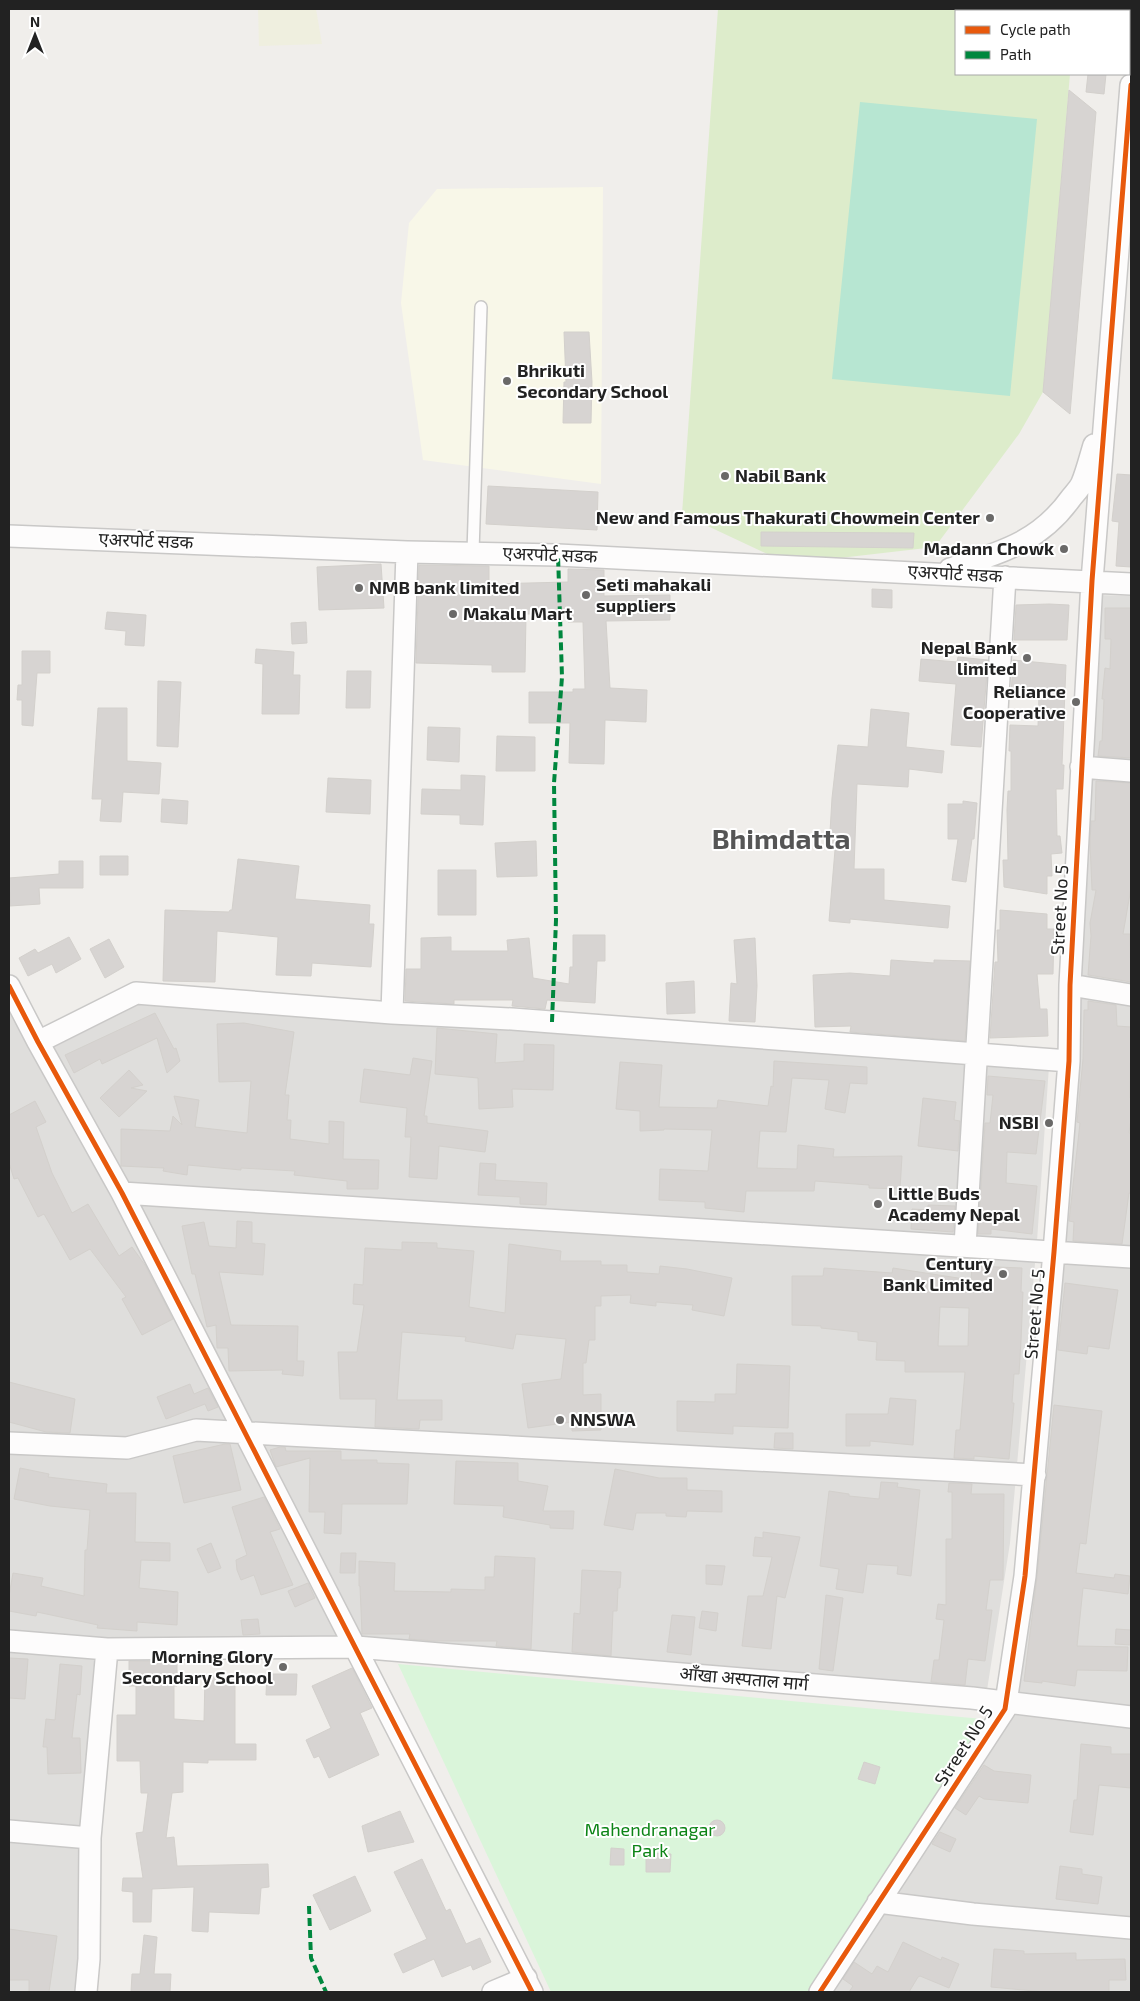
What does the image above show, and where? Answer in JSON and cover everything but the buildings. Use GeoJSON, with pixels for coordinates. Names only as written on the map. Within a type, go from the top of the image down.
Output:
{"type":"FeatureCollection","features":[{"type":"Feature","properties":{"kind":"street"},"geometry":{"type":"LineString","coordinates":[[935,574],[985,558],[1024,542],[1044,528],[1063,510],[1082,483],[1105,409],[1127,212],[1131,85]]}},
{"type":"Feature","properties":{"kind":"street","name":"Street No 5"},"geometry":{"type":"LineString","coordinates":[[820,1992],[1005,1709],[1025,1576],[1054,1252],[1068,1061],[1070,985],[1092,581],[1105,409]]}},
{"type":"Feature","properties":{"kind":"street","name":"एअरपोर्ट सडक"},"geometry":{"type":"LineString","coordinates":[[9,536],[407,552],[473,552],[1131,584]]}},
{"type":"Feature","properties":{"kind":"street"},"geometry":{"type":"LineString","coordinates":[[392,1013],[407,552]]}},
{"type":"Feature","properties":{"kind":"street"},"geometry":{"type":"LineString","coordinates":[[965,1246],[1005,577]]}},
{"type":"Feature","properties":{"kind":"street"},"geometry":{"type":"LineString","coordinates":[[1081,767],[1131,771]]}},
{"type":"Feature","properties":{"kind":"street"},"geometry":{"type":"LineString","coordinates":[[1070,985],[1131,995]]}},
{"type":"Feature","properties":{"kind":"street"},"geometry":{"type":"LineString","coordinates":[[9,986],[122,1193],[529,1985],[493,1992]]}},
{"type":"Feature","properties":{"kind":"street"},"geometry":{"type":"LineString","coordinates":[[38,1042],[136,993],[1068,1061]]}},
{"type":"Feature","properties":{"kind":"street"},"geometry":{"type":"LineString","coordinates":[[122,1193],[1131,1256]]}},
{"type":"Feature","properties":{"kind":"street"},"geometry":{"type":"LineString","coordinates":[[9,1443],[127,1448],[196,1430],[1035,1475]]}},
{"type":"Feature","properties":{"kind":"street","name":"आँखा अस्पताल मार्ग"},"geometry":{"type":"LineString","coordinates":[[9,1641],[107,1649],[356,1647],[1006,1702],[1131,1718]]}},
{"type":"Feature","properties":{"kind":"street"},"geometry":{"type":"LineString","coordinates":[[86,1992],[89,1959],[90,1838],[107,1649]]}},
{"type":"Feature","properties":{"kind":"street"},"geometry":{"type":"LineString","coordinates":[[9,1831],[90,1838]]}},
{"type":"Feature","properties":{"kind":"street"},"geometry":{"type":"LineString","coordinates":[[878,1902],[973,1914],[1131,1928]]}},
{"type":"Feature","properties":{"kind":"lane"},"geometry":{"type":"LineString","coordinates":[[473,552],[480,307]]}},
{"type":"Feature","properties":{"kind":"shaded area","name":"Bhrikuti Secondary School"},"geometry":{"type":"Polygon","coordinates":[[[603,187],[601,484],[423,460],[401,303],[409,223],[437,189],[603,187]]]}},
{"type":"Feature","properties":{"kind":"shaded area"},"geometry":{"type":"Polygon","coordinates":[[[1096,595],[1131,596],[1131,1708],[1012,1695],[1096,595]]]}},
{"type":"Feature","properties":{"kind":"shaded area"},"geometry":{"type":"Polygon","coordinates":[[[9,999],[344,1640],[105,1646],[78,1992],[9,1992],[9,999]]]}},
{"type":"Feature","properties":{"kind":"shaded area"},"geometry":{"type":"Polygon","coordinates":[[[133,1000],[1049,1066],[1037,1241],[1010,1543],[987,1690],[359,1645],[48,1048],[133,1000]]]}},
{"type":"Feature","properties":{"kind":"shaded area"},"geometry":{"type":"Polygon","coordinates":[[[1007,1714],[1131,1726],[1131,1992],[823,1992],[1007,1714]]]}},
{"type":"Feature","properties":{"kind":"green space"},"geometry":{"type":"Polygon","coordinates":[[[258,9],[316,9],[322,44],[259,46],[258,9]]]}},
{"type":"Feature","properties":{"kind":"green space"},"geometry":{"type":"Polygon","coordinates":[[[718,9],[1074,9],[955,10],[955,75],[1070,75],[1043,392],[1019,434],[935,547],[805,562],[776,558],[682,514],[718,9]]]}},
{"type":"Feature","properties":{"kind":"green space"},"geometry":{"type":"Polygon","coordinates":[[[860,102],[1037,119],[1010,396],[832,379],[860,102]]]}},
{"type":"Feature","properties":{"kind":"green space","name":"Mahendranagar Park"},"geometry":{"type":"Polygon","coordinates":[[[398,1664],[993,1720],[810,1992],[551,1992],[398,1664]]]}},
{"type":"Feature","properties":{"kind":"marked path"},"geometry":{"type":"LineString","coordinates":[[552,1022],[556,920],[554,783],[562,677],[558,555]]}},
{"type":"Feature","properties":{"kind":"marked path"},"geometry":{"type":"LineString","coordinates":[[309,1906],[311,1958],[326,1992]]}},
{"type":"Feature","properties":{"kind":"cycle path"},"geometry":{"type":"LineString","coordinates":[[820,1992],[1005,1709],[1025,1576],[1069,1061],[1070,985],[1092,581],[1131,85]]}},
{"type":"Feature","properties":{"kind":"cycle path"},"geometry":{"type":"LineString","coordinates":[[9,986],[122,1193],[532,1992]]}},
{"type":"Feature","properties":{"kind":"place","name":"Bhrikuti Secondary School"},"geometry":{"type":"Point","coordinates":[507,381]}},
{"type":"Feature","properties":{"kind":"place","name":"Nabil Bank"},"geometry":{"type":"Point","coordinates":[725,476]}},
{"type":"Feature","properties":{"kind":"place","name":"New and Famous Thakurati Chowmein Center"},"geometry":{"type":"Point","coordinates":[990,518]}},
{"type":"Feature","properties":{"kind":"place","name":"Madann Chowk"},"geometry":{"type":"Point","coordinates":[1064,549]}},
{"type":"Feature","properties":{"kind":"place","name":"NMB bank limited"},"geometry":{"type":"Point","coordinates":[359,588]}},
{"type":"Feature","properties":{"kind":"place","name":"Seti mahakali suppliers"},"geometry":{"type":"Point","coordinates":[586,595]}},
{"type":"Feature","properties":{"kind":"place","name":"Makalu Mart"},"geometry":{"type":"Point","coordinates":[453,614]}},
{"type":"Feature","properties":{"kind":"place","name":"Nepal Bank limited"},"geometry":{"type":"Point","coordinates":[1027,658]}},
{"type":"Feature","properties":{"kind":"place","name":"Reliance Cooperative"},"geometry":{"type":"Point","coordinates":[1076,702]}},
{"type":"Feature","properties":{"kind":"place","name":"NSBI"},"geometry":{"type":"Point","coordinates":[1049,1123]}},
{"type":"Feature","properties":{"kind":"place","name":"Little Buds Academy Nepal"},"geometry":{"type":"Point","coordinates":[878,1204]}},
{"type":"Feature","properties":{"kind":"place","name":"Century Bank Limited"},"geometry":{"type":"Point","coordinates":[1003,1274]}},
{"type":"Feature","properties":{"kind":"place","name":"NNSWA"},"geometry":{"type":"Point","coordinates":[560,1420]}},
{"type":"Feature","properties":{"kind":"place","name":"Morning Glory Secondary School"},"geometry":{"type":"Point","coordinates":[283,1667]}},
{"type":"Feature","properties":{"kind":"district","name":"Bhimdatta"},"geometry":{"type":"Point","coordinates":[781,839]}}]}
